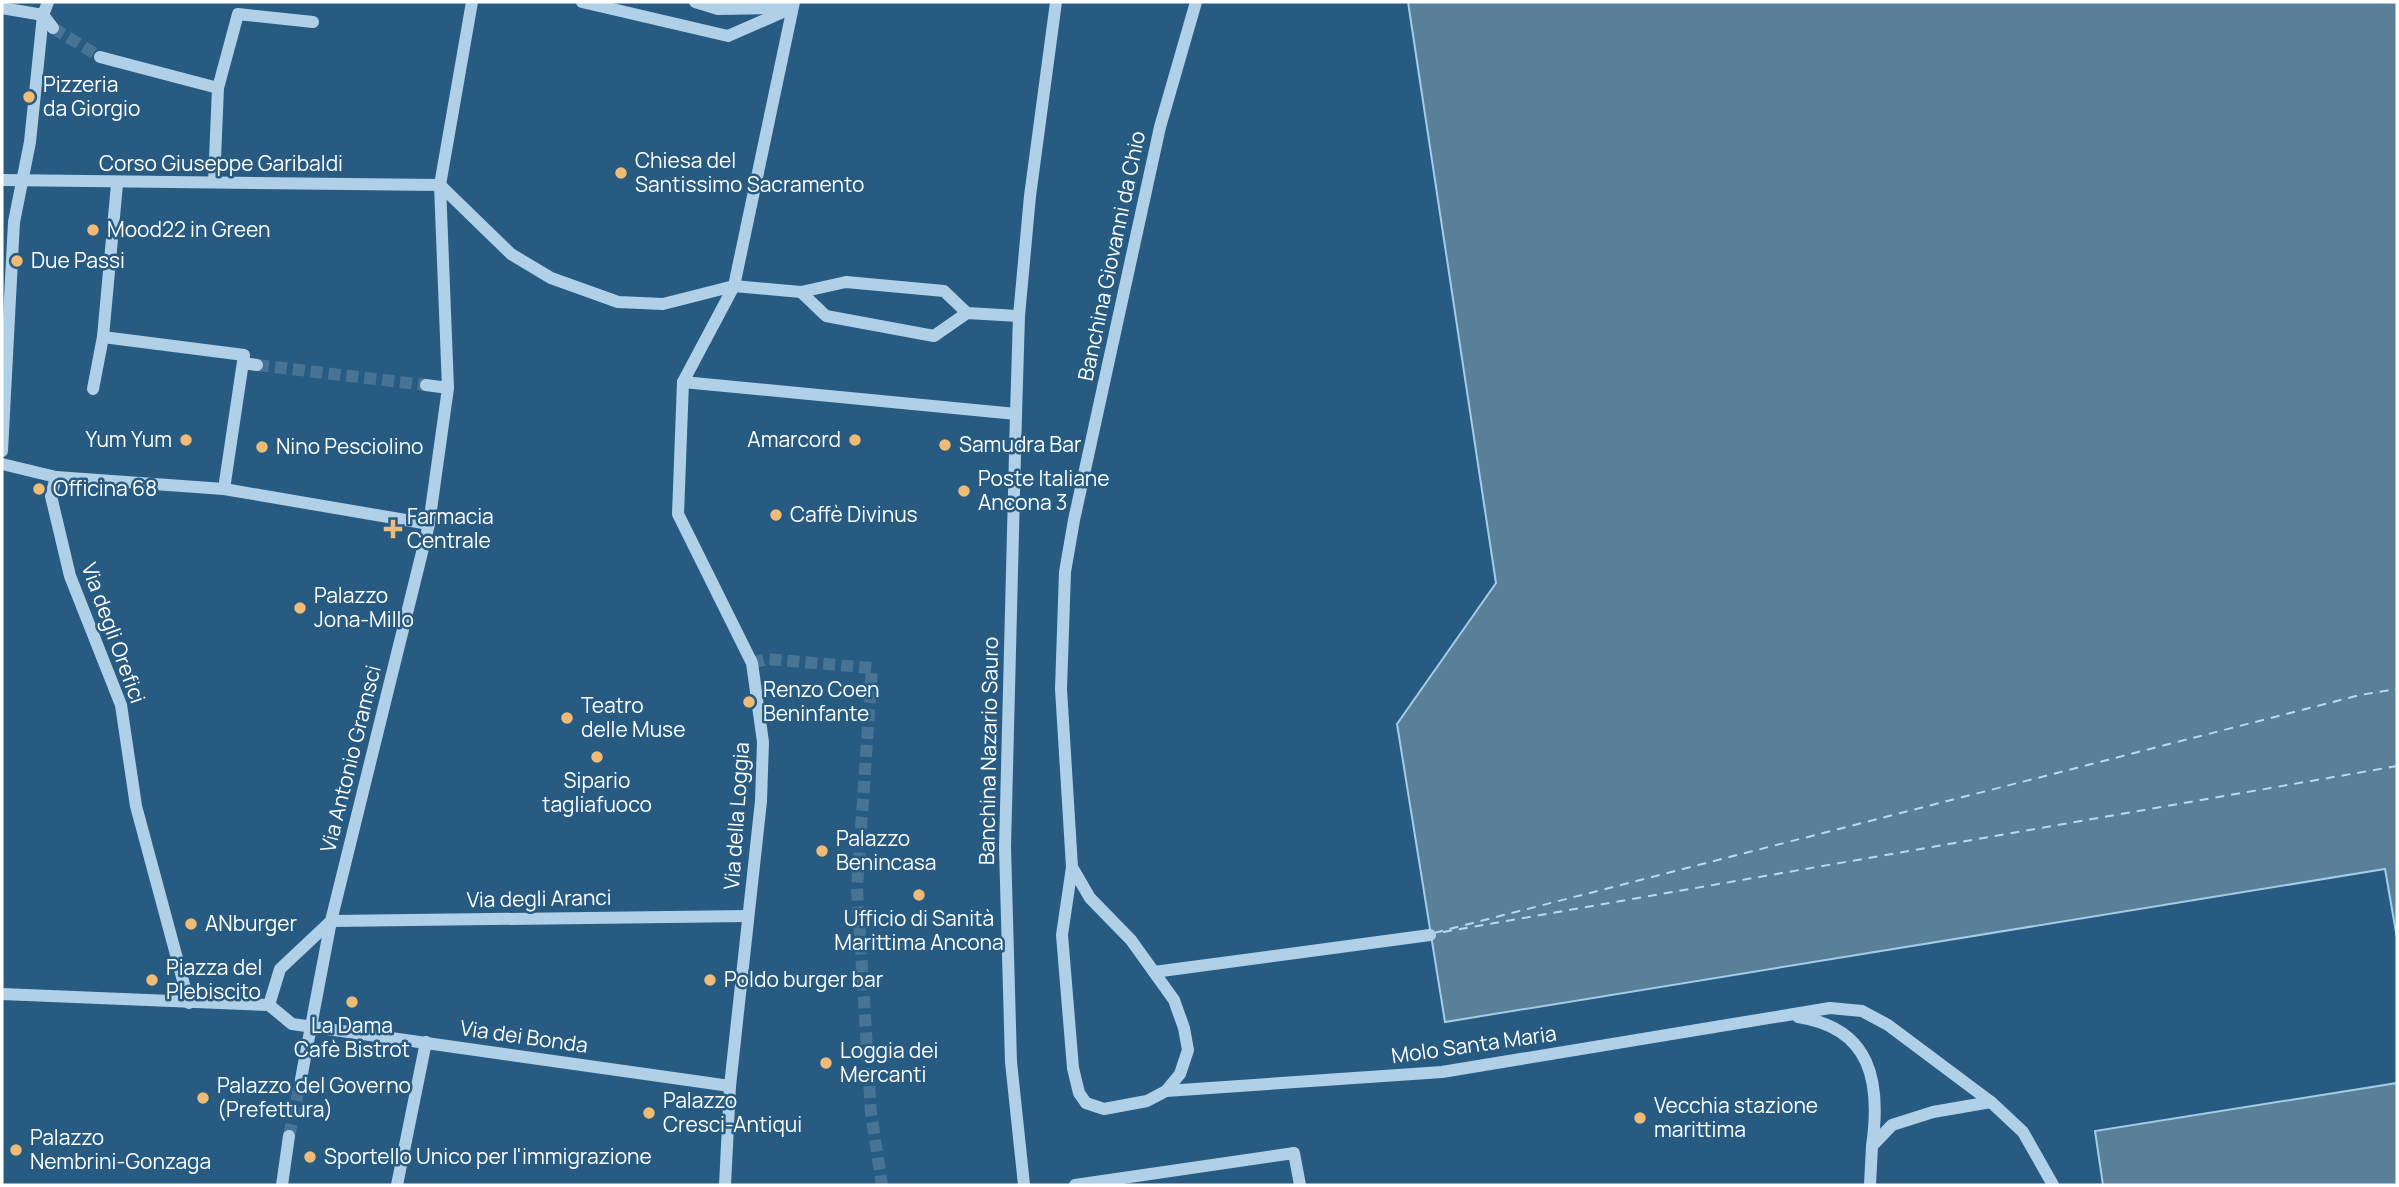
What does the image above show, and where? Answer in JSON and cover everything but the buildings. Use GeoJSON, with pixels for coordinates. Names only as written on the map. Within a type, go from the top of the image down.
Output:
{"type":"FeatureCollection","features":[{"type":"Feature","properties":{"kind":"street"},"geometry":{"type":"LineString","coordinates":[[2,451],[14,222],[30,142],[43,15],[48,2]]}},
{"type":"Feature","properties":{"kind":"street","name":"Via Antonio Gramsci"},"geometry":{"type":"LineString","coordinates":[[331,921],[429,524],[448,388],[440,186],[472,2]]}},
{"type":"Feature","properties":{"kind":"street"},"geometry":{"type":"LineString","coordinates":[[582,2],[728,36],[793,5]]}},
{"type":"Feature","properties":{"kind":"street"},"geometry":{"type":"LineString","coordinates":[[695,2],[718,9],[793,5]]}},
{"type":"Feature","properties":{"kind":"street"},"geometry":{"type":"LineString","coordinates":[[777,2],[793,5]]}},
{"type":"Feature","properties":{"kind":"street"},"geometry":{"type":"LineString","coordinates":[[801,292],[826,316],[934,336],[967,313],[1019,316],[1030,196],[1056,2]]}},
{"type":"Feature","properties":{"kind":"street","name":"Banchina Giovanni da Chio"},"geometry":{"type":"LineString","coordinates":[[1072,867],[1061,689],[1065,572],[1073,520],[1160,127],[1196,2]]}},
{"type":"Feature","properties":{"kind":"street"},"geometry":{"type":"LineString","coordinates":[[793,5],[734,286],[683,382],[1016,414]]}},
{"type":"Feature","properties":{"kind":"street"},"geometry":{"type":"LineString","coordinates":[[2,8],[43,15],[53,28]]}},
{"type":"Feature","properties":{"kind":"street"},"geometry":{"type":"LineString","coordinates":[[214,182],[218,88],[238,14],[313,22]]}},
{"type":"Feature","properties":{"kind":"street"},"geometry":{"type":"LineString","coordinates":[[100,57],[218,88]]}},
{"type":"Feature","properties":{"kind":"street","name":"Corso Giuseppe Garibaldi"},"geometry":{"type":"LineString","coordinates":[[2,180],[117,184],[214,182],[440,186]]}},
{"type":"Feature","properties":{"kind":"street"},"geometry":{"type":"LineString","coordinates":[[93,389],[103,337],[117,184]]}},
{"type":"Feature","properties":{"kind":"street"},"geometry":{"type":"LineString","coordinates":[[440,186],[511,254],[551,278],[618,302],[663,304],[734,286],[801,292],[846,282],[944,291],[967,313]]}},
{"type":"Feature","properties":{"kind":"street","name":"Banchina Nazario Sauro"},"geometry":{"type":"LineString","coordinates":[[1019,316],[1005,847],[1012,1062],[1024,1185]]}},
{"type":"Feature","properties":{"kind":"street"},"geometry":{"type":"LineString","coordinates":[[103,337],[244,355],[223,489]]}},
{"type":"Feature","properties":{"kind":"street"},"geometry":{"type":"LineString","coordinates":[[243,363],[257,365]]}},
{"type":"Feature","properties":{"kind":"street","name":"Via della Loggia"},"geometry":{"type":"LineString","coordinates":[[683,382],[678,514],[752,663],[763,742],[730,1086],[725,1185]]}},
{"type":"Feature","properties":{"kind":"street"},"geometry":{"type":"LineString","coordinates":[[426,385],[448,388]]}},
{"type":"Feature","properties":{"kind":"street"},"geometry":{"type":"LineString","coordinates":[[2,464],[56,477],[223,489],[429,524]]}},
{"type":"Feature","properties":{"kind":"street","name":"Via degli Orefici"},"geometry":{"type":"LineString","coordinates":[[56,477],[51,496],[70,576],[121,705],[136,806],[189,1003]]}},
{"type":"Feature","properties":{"kind":"street"},"geometry":{"type":"LineString","coordinates":[[1072,867],[1090,898],[1131,940],[1174,1000],[1184,1028],[1188,1050],[1180,1074],[1166,1091],[1147,1101],[1104,1109],[1086,1103],[1079,1093],[1073,1068],[1062,935],[1072,867]]}},
{"type":"Feature","properties":{"kind":"street","name":"Via degli Aranci"},"geometry":{"type":"LineString","coordinates":[[331,921],[748,916]]}},
{"type":"Feature","properties":{"kind":"street"},"geometry":{"type":"LineString","coordinates":[[269,1005],[279,969],[331,921]]}},
{"type":"Feature","properties":{"kind":"street"},"geometry":{"type":"LineString","coordinates":[[300,1079],[331,921]]}},
{"type":"Feature","properties":{"kind":"street"},"geometry":{"type":"LineString","coordinates":[[1154,972],[1430,935]]}},
{"type":"Feature","properties":{"kind":"street"},"geometry":{"type":"LineString","coordinates":[[2,994],[269,1005],[292,1024],[312,1027]]}},
{"type":"Feature","properties":{"kind":"street","name":"Molo Santa Maria"},"geometry":{"type":"LineString","coordinates":[[1166,1091],[1442,1072],[1830,1007],[1862,1011],[1888,1025],[1992,1102],[2023,1132],[2053,1185]]}},
{"type":"Feature","properties":{"kind":"street","name":"Molo Santa Maria"},"geometry":{"type":"LineString","coordinates":[[1784,1015],[1824,1021],[1853,1042],[1870,1067],[1877,1109],[1870,1185]]}},
{"type":"Feature","properties":{"kind":"street","name":"Via dei Bonda"},"geometry":{"type":"LineString","coordinates":[[312,1027],[730,1086]]}},
{"type":"Feature","properties":{"kind":"street"},"geometry":{"type":"LineString","coordinates":[[397,1185],[426,1042]]}},
{"type":"Feature","properties":{"kind":"street"},"geometry":{"type":"LineString","coordinates":[[1872,1146],[1892,1125],[1933,1112],[1992,1102]]}},
{"type":"Feature","properties":{"kind":"street"},"geometry":{"type":"LineString","coordinates":[[282,1185],[289,1136]]}},
{"type":"Feature","properties":{"kind":"street"},"geometry":{"type":"LineString","coordinates":[[1075,1185],[1124,1183],[1294,1153],[1300,1185]]}},
{"type":"Feature","properties":{"kind":"water"},"geometry":{"type":"Polygon","coordinates":[[[1408,2],[2397,2],[2397,938],[2385,869],[1445,1022],[1397,724],[1496,583],[1408,2]]]}},
{"type":"Feature","properties":{"kind":"water"},"geometry":{"type":"Polygon","coordinates":[[[2397,1083],[2397,1185],[2103,1185],[2095,1131],[2397,1083]]]}},
{"type":"Feature","properties":{"kind":"ferry route"},"geometry":{"type":"LineString","coordinates":[[1434,933],[2360,695],[2397,689]]}},
{"type":"Feature","properties":{"kind":"ferry route"},"geometry":{"type":"LineString","coordinates":[[1443,932],[2397,766]]}},
{"type":"Feature","properties":{"kind":"tunnel"},"geometry":{"type":"LineString","coordinates":[[53,28],[100,57]]}},
{"type":"Feature","properties":{"kind":"tunnel"},"geometry":{"type":"LineString","coordinates":[[257,365],[426,385]]}},
{"type":"Feature","properties":{"kind":"tunnel"},"geometry":{"type":"LineString","coordinates":[[752,663],[767,659],[872,668],[857,888],[871,1113],[882,1185]]}},
{"type":"Feature","properties":{"kind":"tunnel"},"geometry":{"type":"LineString","coordinates":[[289,1136],[301,1079]]}},
{"type":"Feature","properties":{"kind":"place","name":"Pizzeria da Giorgio"},"geometry":{"type":"Point","coordinates":[29,97]}},
{"type":"Feature","properties":{"kind":"place","name":"Chiesa del Santissimo Sacramento"},"geometry":{"type":"Point","coordinates":[621,173]}},
{"type":"Feature","properties":{"kind":"place","name":"Mood22 in Green"},"geometry":{"type":"Point","coordinates":[93,230]}},
{"type":"Feature","properties":{"kind":"place","name":"Due Passi"},"geometry":{"type":"Point","coordinates":[17,261]}},
{"type":"Feature","properties":{"kind":"place","name":"Yum Yum"},"geometry":{"type":"Point","coordinates":[186,440]}},
{"type":"Feature","properties":{"kind":"place","name":"Amarcord"},"geometry":{"type":"Point","coordinates":[855,440]}},
{"type":"Feature","properties":{"kind":"place","name":"Samudra Bar"},"geometry":{"type":"Point","coordinates":[945,445]}},
{"type":"Feature","properties":{"kind":"place","name":"Nino Pesciolino"},"geometry":{"type":"Point","coordinates":[262,447]}},
{"type":"Feature","properties":{"kind":"place","name":"Officina 68"},"geometry":{"type":"Point","coordinates":[39,489]}},
{"type":"Feature","properties":{"kind":"place","name":"Poste Italiane Ancona 3"},"geometry":{"type":"Point","coordinates":[964,491]}},
{"type":"Feature","properties":{"kind":"place","name":"Caffè Divinus"},"geometry":{"type":"Point","coordinates":[776,515]}},
{"type":"Feature","properties":{"kind":"place","name":"Farmacia Centrale"},"geometry":{"type":"Point","coordinates":[393,529]}},
{"type":"Feature","properties":{"kind":"place","name":"Palazzo Jona-Millo"},"geometry":{"type":"Point","coordinates":[300,608]}},
{"type":"Feature","properties":{"kind":"place","name":"Renzo Coen Beninfante"},"geometry":{"type":"Point","coordinates":[749,702]}},
{"type":"Feature","properties":{"kind":"place","name":"Teatro delle Muse"},"geometry":{"type":"Point","coordinates":[567,718]}},
{"type":"Feature","properties":{"kind":"place","name":"Sipario tagliafuoco"},"geometry":{"type":"Point","coordinates":[597,757]}},
{"type":"Feature","properties":{"kind":"place","name":"Palazzo Benincasa"},"geometry":{"type":"Point","coordinates":[822,851]}},
{"type":"Feature","properties":{"kind":"place","name":"Ufficio di Sanità Marittima Ancona"},"geometry":{"type":"Point","coordinates":[919,895]}},
{"type":"Feature","properties":{"kind":"place","name":"ANburger"},"geometry":{"type":"Point","coordinates":[191,924]}},
{"type":"Feature","properties":{"kind":"place","name":"Piazza del Plebiscito"},"geometry":{"type":"Point","coordinates":[152,980]}},
{"type":"Feature","properties":{"kind":"place","name":"Poldo burger bar"},"geometry":{"type":"Point","coordinates":[710,980]}},
{"type":"Feature","properties":{"kind":"place","name":"La Dama Cafè Bistrot"},"geometry":{"type":"Point","coordinates":[352,1002]}},
{"type":"Feature","properties":{"kind":"place","name":"Loggia dei Mercanti"},"geometry":{"type":"Point","coordinates":[826,1063]}},
{"type":"Feature","properties":{"kind":"place","name":"Palazzo del Governo (Prefettura)"},"geometry":{"type":"Point","coordinates":[203,1098]}},
{"type":"Feature","properties":{"kind":"place","name":"Palazzo Cresci-Antiqui"},"geometry":{"type":"Point","coordinates":[649,1113]}},
{"type":"Feature","properties":{"kind":"place","name":"Vecchia stazione marittima"},"geometry":{"type":"Point","coordinates":[1640,1118]}},
{"type":"Feature","properties":{"kind":"place","name":"Palazzo Nembrini-Gonzaga"},"geometry":{"type":"Point","coordinates":[16,1150]}},
{"type":"Feature","properties":{"kind":"place","name":"Sportello Unico per l'immigrazione"},"geometry":{"type":"Point","coordinates":[310,1157]}}]}
